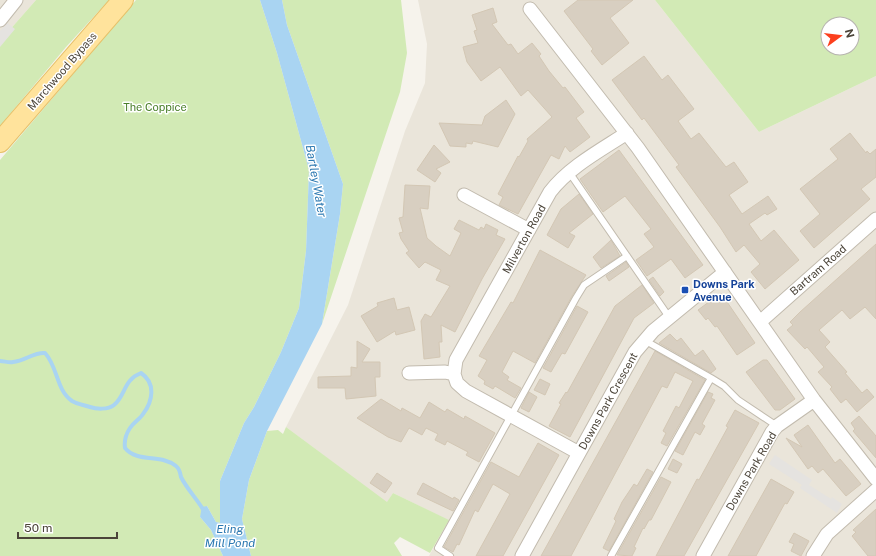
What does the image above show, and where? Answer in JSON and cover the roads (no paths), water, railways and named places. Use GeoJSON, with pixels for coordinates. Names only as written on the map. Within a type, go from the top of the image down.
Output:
{"type":"FeatureCollection","features":[{"type":"Feature","properties":{"kind":"main road","name":"Marchwood Bypass"},"geometry":{"type":"LineString","coordinates":[[0,142],[123,0]]}},
{"type":"Feature","properties":{"kind":"street"},"geometry":{"type":"LineString","coordinates":[[0,20],[16,0]]}},
{"type":"Feature","properties":{"kind":"street"},"geometry":{"type":"LineString","coordinates":[[530,8],[627,133],[814,400],[876,480]]}},
{"type":"Feature","properties":{"kind":"street","name":"Milverton Road"},"geometry":{"type":"LineString","coordinates":[[454,374],[456,360],[528,230],[557,182],[569,172],[627,133]]}},
{"type":"Feature","properties":{"kind":"street"},"geometry":{"type":"LineString","coordinates":[[464,194],[528,230]]}},
{"type":"Feature","properties":{"kind":"street","name":"Bartram Road"},"geometry":{"type":"LineString","coordinates":[[760,322],[876,219]]}},
{"type":"Feature","properties":{"kind":"street","name":"Downs Park Crescent"},"geometry":{"type":"LineString","coordinates":[[522,556],[632,358],[644,340],[669,317],[725,272]]}},
{"type":"Feature","properties":{"kind":"street"},"geometry":{"type":"LineString","coordinates":[[409,373],[427,372],[454,374],[460,387],[579,453]]}},
{"type":"Feature","properties":{"kind":"street","name":"Downs Park Road"},"geometry":{"type":"LineString","coordinates":[[703,556],[769,436],[777,426],[814,400]]}},
{"type":"Feature","properties":{"kind":"street"},"geometry":{"type":"LineString","coordinates":[[814,556],[827,534],[876,490]]}},
{"type":"Feature","properties":{"kind":"lane"},"geometry":{"type":"LineString","coordinates":[[569,172],[669,317]]}},
{"type":"Feature","properties":{"kind":"lane"},"geometry":{"type":"LineString","coordinates":[[450,556],[438,548],[584,285],[627,256]]}},
{"type":"Feature","properties":{"kind":"lane"},"geometry":{"type":"LineString","coordinates":[[644,340],[712,378],[724,386],[738,400],[777,426]]}},
{"type":"Feature","properties":{"kind":"lane"},"geometry":{"type":"LineString","coordinates":[[611,556],[712,378]]}},
{"type":"Feature","properties":{"kind":"water"},"geometry":{"type":"Polygon","coordinates":[[[260,0],[282,0],[287,25],[343,184],[340,214],[322,324],[267,431],[249,480],[242,519],[251,556],[223,556],[211,530],[200,517],[202,507],[207,506],[216,522],[220,523],[220,481],[244,423],[254,407],[281,352],[299,308],[306,251],[309,170],[277,53],[260,0]]]}},
{"type":"Feature","properties":{"kind":"waterway"},"geometry":{"type":"LineString","coordinates":[[0,361],[17,361],[37,354],[45,353],[63,391],[67,396],[76,403],[99,409],[109,408],[114,405],[121,397],[131,380],[141,373],[149,382],[151,387],[151,398],[143,414],[126,435],[125,448],[130,453],[143,457],[164,460],[176,466],[183,481],[204,511]]}},
{"type":"Feature","properties":{"kind":"place","name":"Downs Park Avenue"},"geometry":{"type":"Point","coordinates":[685,290]}},
{"type":"Feature","properties":{"kind":"park label","name":"The Coppice"},"geometry":{"type":"Point","coordinates":[155,107]}},
{"type":"Feature","properties":{"kind":"water label","name":"Bartley Water"},"geometry":{"type":"Point","coordinates":[316,181]}},
{"type":"Feature","properties":{"kind":"water label","name":"Eling Mill Pond"},"geometry":{"type":"Point","coordinates":[230,536]}}]}
